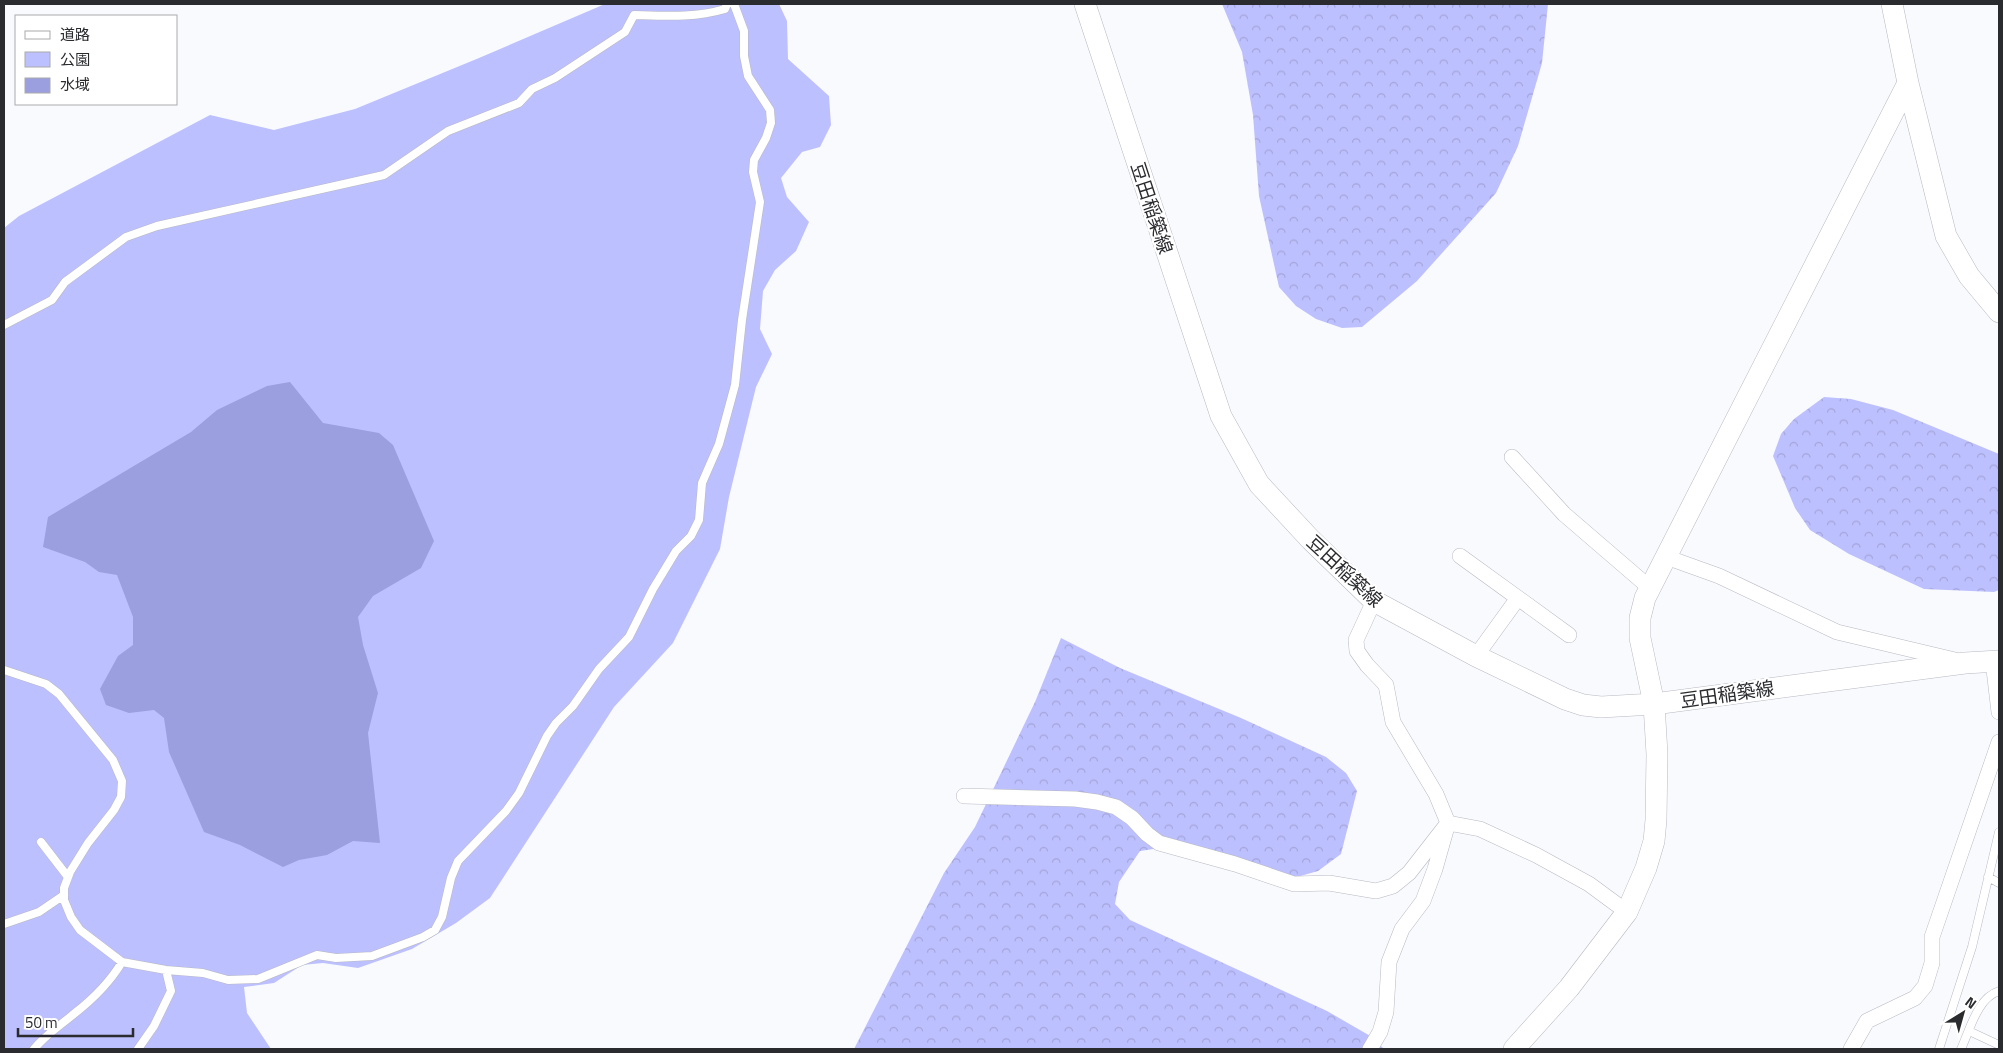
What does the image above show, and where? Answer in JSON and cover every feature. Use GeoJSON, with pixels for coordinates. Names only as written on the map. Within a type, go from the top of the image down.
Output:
{"type":"FeatureCollection","features":[{"type":"Feature","properties":{"kind":"street","name":"豆田稲築線"},"geometry":{"type":"LineString","coordinates":[[1085,4],[1221,416],[1259,484],[1311,540],[1374,601],[1476,656],[1565,699],[1583,705],[1601,707],[1654,704],[1965,663],[1996,661]]}},
{"type":"Feature","properties":{"kind":"street"},"geometry":{"type":"LineString","coordinates":[[1892,4],[1908,83],[1946,236],[1969,276],[1999,312]]}},
{"type":"Feature","properties":{"kind":"street"},"geometry":{"type":"LineString","coordinates":[[1514,1049],[1569,988],[1627,912],[1646,868],[1654,841],[1657,754],[1654,704],[1640,638],[1640,618],[1645,598],[1908,83]]}},
{"type":"Feature","properties":{"kind":"street"},"geometry":{"type":"LineString","coordinates":[[1512,457],[1564,514],[1650,588]]}},
{"type":"Feature","properties":{"kind":"street"},"geometry":{"type":"LineString","coordinates":[[1460,556],[1569,635]]}},
{"type":"Feature","properties":{"kind":"street"},"geometry":{"type":"LineString","coordinates":[[1666,558],[1719,576],[1837,632],[1965,663]]}},
{"type":"Feature","properties":{"kind":"street"},"geometry":{"type":"LineString","coordinates":[[1476,656],[1518,598]]}},
{"type":"Feature","properties":{"kind":"street"},"geometry":{"type":"LineString","coordinates":[[1370,1049],[1380,1032],[1386,1012],[1389,962],[1402,929],[1423,901],[1435,869],[1448,823],[1436,794],[1393,722],[1386,686],[1357,651],[1356,640],[1374,601]]}},
{"type":"Feature","properties":{"kind":"street"},"geometry":{"type":"LineString","coordinates":[[1996,661],[1999,712]]}},
{"type":"Feature","properties":{"kind":"street"},"geometry":{"type":"LineString","coordinates":[[1851,1049],[1867,1021],[1915,998],[1925,986],[1932,963],[1932,937],[1999,742]]}},
{"type":"Feature","properties":{"kind":"street"},"geometry":{"type":"LineString","coordinates":[[964,796],[1075,799],[1097,802],[1116,807],[1132,818],[1147,834],[1159,843],[1235,864],[1294,884],[1329,883],[1376,891],[1393,886],[1409,873],[1448,823]]}},
{"type":"Feature","properties":{"kind":"street"},"geometry":{"type":"LineString","coordinates":[[1448,823],[1480,829],[1551,863],[1589,884],[1627,912]]}},
{"type":"Feature","properties":{"kind":"lane"},"geometry":{"type":"LineString","coordinates":[[4,325],[52,300],[65,282],[126,237],[157,226],[384,175],[448,131],[518,103],[532,89],[555,78],[625,32],[634,15],[690,17],[725,9],[727,4]]}},
{"type":"Feature","properties":{"kind":"lane"},"geometry":{"type":"LineString","coordinates":[[4,670],[46,684],[59,694],[113,760],[122,781],[121,797],[114,810],[88,843],[68,877],[64,888],[64,895],[70,917],[80,930],[122,962],[166,970],[203,973],[228,980],[258,979],[317,955],[336,958],[372,956],[423,937],[435,930],[442,917],[451,878],[458,861],[506,811],[519,793],[547,736],[556,722],[573,706],[599,669],[629,637],[653,589],[676,551],[691,536],[700,520],[702,483],[719,444],[735,385],[742,320],[760,202],[753,172],[754,160],[766,138],[771,123],[770,110],[748,76],[744,56],[744,31],[734,4]]}},
{"type":"Feature","properties":{"kind":"lane"},"geometry":{"type":"LineString","coordinates":[[1939,1049],[1972,947],[1999,832]]}},
{"type":"Feature","properties":{"kind":"lane"},"geometry":{"type":"LineString","coordinates":[[42,842],[68,877]]}},
{"type":"Feature","properties":{"kind":"lane"},"geometry":{"type":"LineString","coordinates":[[1988,877],[1999,884]]}},
{"type":"Feature","properties":{"kind":"lane"},"geometry":{"type":"LineString","coordinates":[[4,924],[39,912],[64,895]]}},
{"type":"Feature","properties":{"kind":"lane"},"geometry":{"type":"LineString","coordinates":[[34,1049],[41,1040],[75,1014],[109,982],[122,962]]}},
{"type":"Feature","properties":{"kind":"lane"},"geometry":{"type":"LineString","coordinates":[[138,1049],[158,1019],[171,991],[166,970]]}},
{"type":"Feature","properties":{"kind":"lane"},"geometry":{"type":"LineString","coordinates":[[1961,1049],[1981,1004],[1991,994],[1999,991]]}},
{"type":"Feature","properties":{"kind":"lane"},"geometry":{"type":"LineString","coordinates":[[1969,1031],[1999,1045]]}},
{"type":"Feature","properties":{"kind":"green space"},"geometry":{"type":"Polygon","coordinates":[[[605,4],[779,4],[787,21],[788,59],[829,96],[831,125],[820,147],[802,152],[781,178],[787,197],[809,222],[796,251],[775,270],[763,291],[760,329],[772,354],[756,387],[729,497],[720,549],[673,643],[614,707],[490,898],[456,923],[412,949],[358,968],[323,963],[302,965],[274,983],[244,987],[247,1013],[271,1049],[4,1049],[4,228],[19,216],[210,115],[274,130],[355,109],[605,4]]]}},
{"type":"Feature","properties":{"kind":"green space"},"geometry":{"type":"Polygon","coordinates":[[[1222,4],[1548,4],[1542,63],[1518,146],[1496,193],[1417,281],[1362,327],[1342,328],[1316,319],[1296,306],[1279,287],[1259,196],[1253,115],[1242,52],[1222,4]]]}},
{"type":"Feature","properties":{"kind":"green space"},"geometry":{"type":"Polygon","coordinates":[[[1824,397],[1851,399],[1893,410],[1999,454],[1999,590],[1994,592],[1924,589],[1849,554],[1810,530],[1795,508],[1773,456],[1781,434],[1794,419],[1824,397]]]}},
{"type":"Feature","properties":{"kind":"green space"},"geometry":{"type":"Polygon","coordinates":[[[1061,638],[1120,668],[1241,718],[1326,757],[1346,773],[1357,791],[1341,854],[1318,871],[1283,881],[1160,848],[1140,851],[1119,882],[1115,904],[1130,920],[1327,1011],[1372,1037],[1384,1049],[854,1049],[944,873],[975,827],[1035,702],[1061,638]]]}},
{"type":"Feature","properties":{"kind":"water"},"geometry":{"type":"Polygon","coordinates":[[[290,382],[323,423],[379,433],[393,445],[434,541],[421,568],[373,596],[358,617],[363,645],[378,693],[368,733],[380,843],[353,841],[327,855],[299,860],[283,867],[240,845],[204,832],[169,752],[164,718],[154,710],[129,713],[106,705],[100,689],[118,656],[133,645],[133,617],[117,575],[99,572],[85,562],[43,547],[48,517],[191,432],[217,410],[267,386],[290,382]]]}}]}
